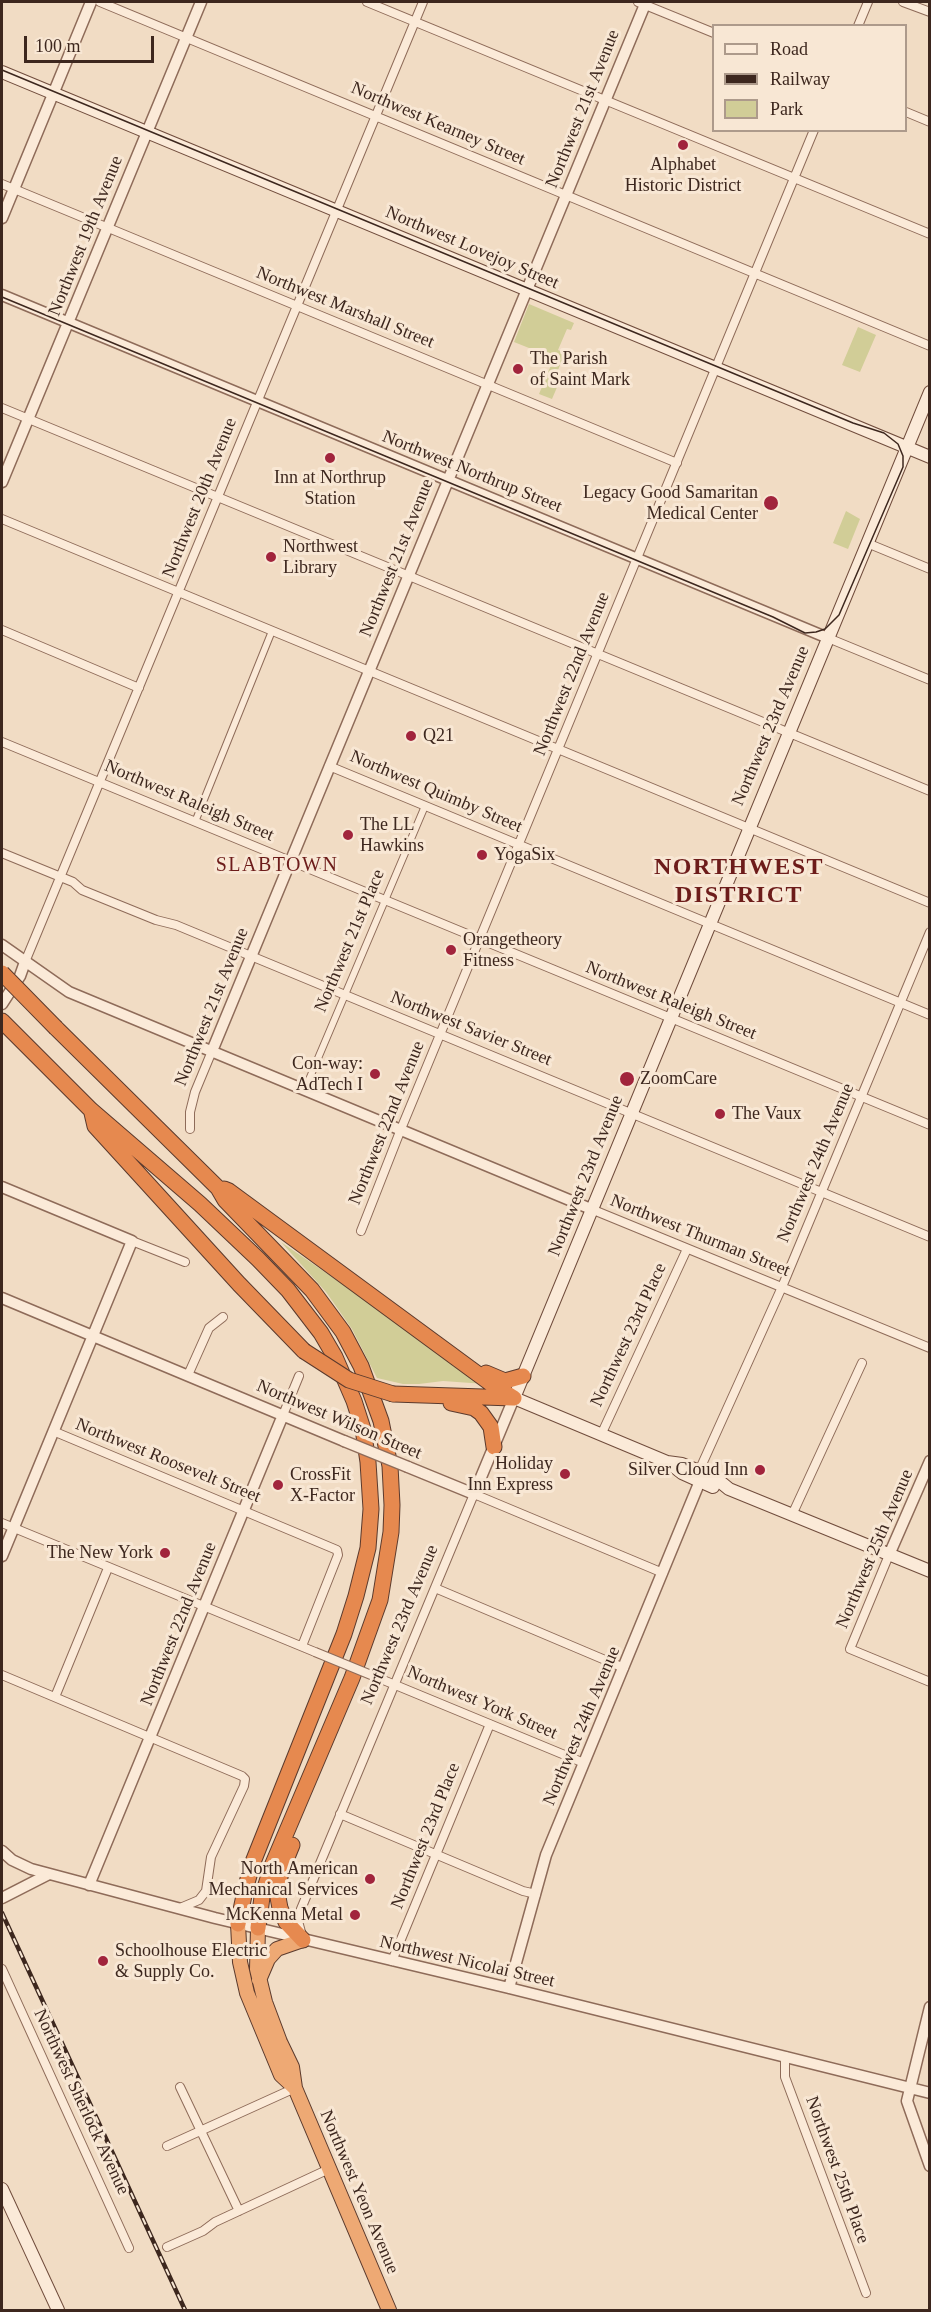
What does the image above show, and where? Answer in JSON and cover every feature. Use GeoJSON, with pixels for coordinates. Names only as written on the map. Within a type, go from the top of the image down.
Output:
{"type":"FeatureCollection","features":[{"type":"Feature","properties":{"kind":"highway"},"geometry":{"type":"LineString","coordinates":[[2,973],[218,1188],[225,1200],[312,1290],[343,1332],[361,1366],[381,1421],[390,1466],[391,1532],[380,1600],[352,1678],[266,1882],[258,1928]]}},
{"type":"Feature","properties":{"kind":"highway"},"geometry":{"type":"LineString","coordinates":[[2,1021],[91,1110],[165,1173],[275,1276],[321,1333],[343,1373],[360,1420],[371,1490],[370,1532],[356,1596],[344,1634],[253,1863],[238,1924]]}},
{"type":"Feature","properties":{"kind":"highway"},"geometry":{"type":"LineString","coordinates":[[91,1110],[95,1126],[188,1229],[304,1351],[350,1380],[393,1394],[514,1398]]}},
{"type":"Feature","properties":{"kind":"highway"},"geometry":{"type":"LineString","coordinates":[[218,1188],[229,1191],[514,1398]]}},
{"type":"Feature","properties":{"kind":"highway"},"geometry":{"type":"LineString","coordinates":[[411,1325],[493,1377],[505,1381],[523,1376]]}},
{"type":"Feature","properties":{"kind":"highway"},"geometry":{"type":"LineString","coordinates":[[416,1395],[474,1408],[481,1413],[491,1427],[494,1447]]}},
{"type":"Feature","properties":{"kind":"highway"},"geometry":{"type":"LineString","coordinates":[[259,1980],[268,1959],[277,1949],[303,1940],[286,1922],[277,1892],[281,1872],[302,1817],[303,1796]]}},
{"type":"Feature","properties":{"kind":"highway","name":"Northwest Yeon Avenue"},"geometry":{"type":"LineString","coordinates":[[238,1924],[240,1962],[247,1993],[281,2075],[295,2088]]}},
{"type":"Feature","properties":{"kind":"highway","name":"Northwest Yeon Avenue"},"geometry":{"type":"LineString","coordinates":[[258,1928],[256,1958],[259,1980],[280,2042],[292,2067],[295,2088],[389,2310]]}},
{"type":"Feature","properties":{"kind":"main road","name":"Northwest Lovejoy Street"},"geometry":{"type":"LineString","coordinates":[[2,72],[930,457]]}},
{"type":"Feature","properties":{"kind":"main road","name":"Northwest 23rd Avenue"},"geometry":{"type":"LineString","coordinates":[[514,1398],[930,392]]}},
{"type":"Feature","properties":{"kind":"main road"},"geometry":{"type":"LineString","coordinates":[[514,1398],[667,1462],[682,1473],[718,1480],[729,1489],[930,1572]]}},
{"type":"Feature","properties":{"kind":"main road"},"geometry":{"type":"LineString","coordinates":[[2,2189],[58,2310]]}},
{"type":"Feature","properties":{"kind":"street"},"geometry":{"type":"LineString","coordinates":[[2,218],[91,2]]}},
{"type":"Feature","properties":{"kind":"street","name":"Northwest Kearney Street"},"geometry":{"type":"LineString","coordinates":[[100,2],[930,346]]}},
{"type":"Feature","properties":{"kind":"street","name":"Northwest 19th Avenue"},"geometry":{"type":"LineString","coordinates":[[2,482],[201,2]]}},
{"type":"Feature","properties":{"kind":"street"},"geometry":{"type":"LineString","coordinates":[[367,2],[930,234]]}},
{"type":"Feature","properties":{"kind":"street","name":"Northwest 20th Avenue"},"geometry":{"type":"LineString","coordinates":[[2,1004],[26,962],[423,2]]}},
{"type":"Feature","properties":{"kind":"street"},"geometry":{"type":"LineString","coordinates":[[643,2],[712,32]]}},
{"type":"Feature","properties":{"kind":"street","name":"Northwest 21st Avenue"},"geometry":{"type":"LineString","coordinates":[[190,1129],[190,1112],[195,1092],[566,195],[643,2]]}},
{"type":"Feature","properties":{"kind":"street"},"geometry":{"type":"LineString","coordinates":[[859,24],[868,2]]}},
{"type":"Feature","properties":{"kind":"street"},"geometry":{"type":"LineString","coordinates":[[903,2],[930,12]]}},
{"type":"Feature","properties":{"kind":"street"},"geometry":{"type":"LineString","coordinates":[[907,112],[930,122]]}},
{"type":"Feature","properties":{"kind":"street","name":"Northwest 22nd Avenue"},"geometry":{"type":"LineString","coordinates":[[361,1231],[401,1129],[813,132]]}},
{"type":"Feature","properties":{"kind":"street","name":"Northwest Marshall Street"},"geometry":{"type":"LineString","coordinates":[[2,184],[676,463]]}},
{"type":"Feature","properties":{"kind":"street","name":"Northwest Northrup Street"},"geometry":{"type":"LineString","coordinates":[[2,295],[930,680]]}},
{"type":"Feature","properties":{"kind":"street"},"geometry":{"type":"LineString","coordinates":[[2,408],[930,791]]}},
{"type":"Feature","properties":{"kind":"street"},"geometry":{"type":"LineString","coordinates":[[2,519],[930,903]]}},
{"type":"Feature","properties":{"kind":"street"},"geometry":{"type":"LineString","coordinates":[[867,543],[930,569]]}},
{"type":"Feature","properties":{"kind":"street"},"geometry":{"type":"LineString","coordinates":[[2,630],[139,688]]}},
{"type":"Feature","properties":{"kind":"street"},"geometry":{"type":"LineString","coordinates":[[195,822],[272,632]]}},
{"type":"Feature","properties":{"kind":"street","name":"Northwest Raleigh Street"},"geometry":{"type":"LineString","coordinates":[[2,742],[930,1125]]}},
{"type":"Feature","properties":{"kind":"street","name":"Northwest Quimby Street"},"geometry":{"type":"LineString","coordinates":[[329,766],[930,1015]]}},
{"type":"Feature","properties":{"kind":"street","name":"Northwest 21st Place"},"geometry":{"type":"LineString","coordinates":[[305,1089],[425,806]]}},
{"type":"Feature","properties":{"kind":"street","name":"Northwest Savier Street"},"geometry":{"type":"LineString","coordinates":[[2,853],[73,882],[82,890],[156,920],[167,921],[930,1237]]}},
{"type":"Feature","properties":{"kind":"street","name":"Northwest 24th Avenue"},"geometry":{"type":"LineString","coordinates":[[509,1988],[546,1855],[663,1573],[699,1476],[782,1287],[930,932]]}},
{"type":"Feature","properties":{"kind":"street","name":"Northwest Thurman Street"},"geometry":{"type":"LineString","coordinates":[[2,945],[69,992],[930,1348]]}},
{"type":"Feature","properties":{"kind":"street"},"geometry":{"type":"LineString","coordinates":[[2,1187],[185,1262]]}},
{"type":"Feature","properties":{"kind":"street"},"geometry":{"type":"LineString","coordinates":[[2,1556],[132,1241]]}},
{"type":"Feature","properties":{"kind":"street","name":"Northwest 23rd Place"},"geometry":{"type":"LineString","coordinates":[[601,1435],[687,1249]]}},
{"type":"Feature","properties":{"kind":"street","name":"Northwest Wilson Street"},"geometry":{"type":"LineString","coordinates":[[2,1298],[663,1573]]}},
{"type":"Feature","properties":{"kind":"street"},"geometry":{"type":"LineString","coordinates":[[188,1376],[209,1328],[223,1317]]}},
{"type":"Feature","properties":{"kind":"street"},"geometry":{"type":"LineString","coordinates":[[792,1515],[862,1363]]}},
{"type":"Feature","properties":{"kind":"street","name":"Northwest 22nd Avenue"},"geometry":{"type":"LineString","coordinates":[[89,1885],[299,1376]]}},
{"type":"Feature","properties":{"kind":"street","name":"Northwest 23rd Avenue"},"geometry":{"type":"LineString","coordinates":[[303,1940],[298,1926],[299,1916],[514,1398]]}},
{"type":"Feature","properties":{"kind":"street","name":"Northwest Roosevelt Street"},"geometry":{"type":"LineString","coordinates":[[53,1431],[337,1550],[338,1555],[302,1646]]}},
{"type":"Feature","properties":{"kind":"street","name":"Northwest 25th Avenue"},"geometry":{"type":"LineString","coordinates":[[930,1461],[850,1649],[930,1682]]}},
{"type":"Feature","properties":{"kind":"street","name":"Northwest York Street"},"geometry":{"type":"LineString","coordinates":[[2,1523],[584,1763]]}},
{"type":"Feature","properties":{"kind":"street"},"geometry":{"type":"LineString","coordinates":[[55,1697],[108,1568]]}},
{"type":"Feature","properties":{"kind":"street"},"geometry":{"type":"LineString","coordinates":[[435,1588],[624,1668]]}},
{"type":"Feature","properties":{"kind":"street"},"geometry":{"type":"LineString","coordinates":[[2,1675],[238,1773],[244,1779],[241,1794],[223,1830],[209,1866],[206,1891],[199,1900],[180,1909]]}},
{"type":"Feature","properties":{"kind":"street","name":"Northwest 23rd Place"},"geometry":{"type":"LineString","coordinates":[[392,1961],[490,1724]]}},
{"type":"Feature","properties":{"kind":"street"},"geometry":{"type":"LineString","coordinates":[[340,1814],[536,1894]]}},
{"type":"Feature","properties":{"kind":"street"},"geometry":{"type":"LineString","coordinates":[[2,1851],[18,1864],[49,1874]]}},
{"type":"Feature","properties":{"kind":"street"},"geometry":{"type":"LineString","coordinates":[[2,1898],[49,1874]]}},
{"type":"Feature","properties":{"kind":"street","name":"Northwest Nicolai Street"},"geometry":{"type":"LineString","coordinates":[[49,1874],[238,1924],[509,1988],[930,2093]]}},
{"type":"Feature","properties":{"kind":"street","name":"Northwest Sherlock Avenue"},"geometry":{"type":"LineString","coordinates":[[2,1969],[129,2248]]}},
{"type":"Feature","properties":{"kind":"street"},"geometry":{"type":"LineString","coordinates":[[930,2007],[909,2088],[908,2106],[930,2166]]}},
{"type":"Feature","properties":{"kind":"street","name":"Northwest 25th Place"},"geometry":{"type":"LineString","coordinates":[[785,2056],[785,2077],[866,2293]]}},
{"type":"Feature","properties":{"kind":"street"},"geometry":{"type":"LineString","coordinates":[[180,2087],[239,2211]]}},
{"type":"Feature","properties":{"kind":"street"},"geometry":{"type":"LineString","coordinates":[[167,2146],[295,2088]]}},
{"type":"Feature","properties":{"kind":"street"},"geometry":{"type":"LineString","coordinates":[[167,2247],[329,2169]]}},
{"type":"Feature","properties":{"kind":"green space"},"geometry":{"type":"Polygon","coordinates":[[[529,304],[574,323],[571,330],[567,329],[558,350],[565,353],[556,375],[561,378],[552,399],[539,394],[554,358],[514,342],[529,304]]]}},
{"type":"Feature","properties":{"kind":"green space"},"geometry":{"type":"Polygon","coordinates":[[[858,327],[876,335],[860,372],[842,365],[858,327]]]}},
{"type":"Feature","properties":{"kind":"green space"},"geometry":{"type":"Polygon","coordinates":[[[846,511],[860,519],[848,549],[833,543],[846,511]]]}},
{"type":"Feature","properties":{"kind":"green space"},"geometry":{"type":"Polygon","coordinates":[[[281,1242],[485,1384],[443,1381],[403,1384],[377,1378],[352,1329],[326,1292],[281,1242]]]}},
{"type":"Feature","properties":{"kind":"tram line"},"geometry":{"type":"LineString","coordinates":[[2,70],[853,423],[884,433],[898,444],[903,456],[903,467],[839,615],[825,629],[805,633],[773,617],[2,297]]}},
{"type":"Feature","properties":{"kind":"railway"},"geometry":{"type":"LineString","coordinates":[[2,1913],[185,2310]]}},
{"type":"Feature","properties":{"kind":"place","name":"Alphabet Historic District"},"geometry":{"type":"Point","coordinates":[683,145]}},
{"type":"Feature","properties":{"kind":"place","name":"The Parish of Saint Mark"},"geometry":{"type":"Point","coordinates":[518,369]}},
{"type":"Feature","properties":{"kind":"place","name":"Inn at Northrup Station"},"geometry":{"type":"Point","coordinates":[330,458]}},
{"type":"Feature","properties":{"kind":"place","name":"Legacy Good Samaritan Medical Center"},"geometry":{"type":"Point","coordinates":[771,503]}},
{"type":"Feature","properties":{"kind":"place","name":"Northwest Library"},"geometry":{"type":"Point","coordinates":[271,557]}},
{"type":"Feature","properties":{"kind":"place","name":"Q21"},"geometry":{"type":"Point","coordinates":[411,736]}},
{"type":"Feature","properties":{"kind":"place","name":"The LL Hawkins"},"geometry":{"type":"Point","coordinates":[348,835]}},
{"type":"Feature","properties":{"kind":"place","name":"YogaSix"},"geometry":{"type":"Point","coordinates":[482,855]}},
{"type":"Feature","properties":{"kind":"place","name":"Orangetheory Fitness"},"geometry":{"type":"Point","coordinates":[451,950]}},
{"type":"Feature","properties":{"kind":"place","name":"Con-way: AdTech I"},"geometry":{"type":"Point","coordinates":[375,1074]}},
{"type":"Feature","properties":{"kind":"place","name":"ZoomCare"},"geometry":{"type":"Point","coordinates":[627,1079]}},
{"type":"Feature","properties":{"kind":"place","name":"The Vaux"},"geometry":{"type":"Point","coordinates":[720,1114]}},
{"type":"Feature","properties":{"kind":"place","name":"Silver Cloud Inn"},"geometry":{"type":"Point","coordinates":[760,1470]}},
{"type":"Feature","properties":{"kind":"place","name":"Holiday Inn Express"},"geometry":{"type":"Point","coordinates":[565,1474]}},
{"type":"Feature","properties":{"kind":"place","name":"CrossFit X-Factor"},"geometry":{"type":"Point","coordinates":[278,1485]}},
{"type":"Feature","properties":{"kind":"place","name":"The New York"},"geometry":{"type":"Point","coordinates":[165,1553]}},
{"type":"Feature","properties":{"kind":"place","name":"North American Mechanical Services"},"geometry":{"type":"Point","coordinates":[370,1879]}},
{"type":"Feature","properties":{"kind":"place","name":"McKenna Metal"},"geometry":{"type":"Point","coordinates":[355,1915]}},
{"type":"Feature","properties":{"kind":"place","name":"Schoolhouse Electric & Supply Co."},"geometry":{"type":"Point","coordinates":[103,1961]}},
{"type":"Feature","properties":{"kind":"district","name":"SLABTOWN"},"geometry":{"type":"Point","coordinates":[277,866]}},
{"type":"Feature","properties":{"kind":"district","name":"NORTHWEST DISTRICT"},"geometry":{"type":"Point","coordinates":[739,882]}}]}
